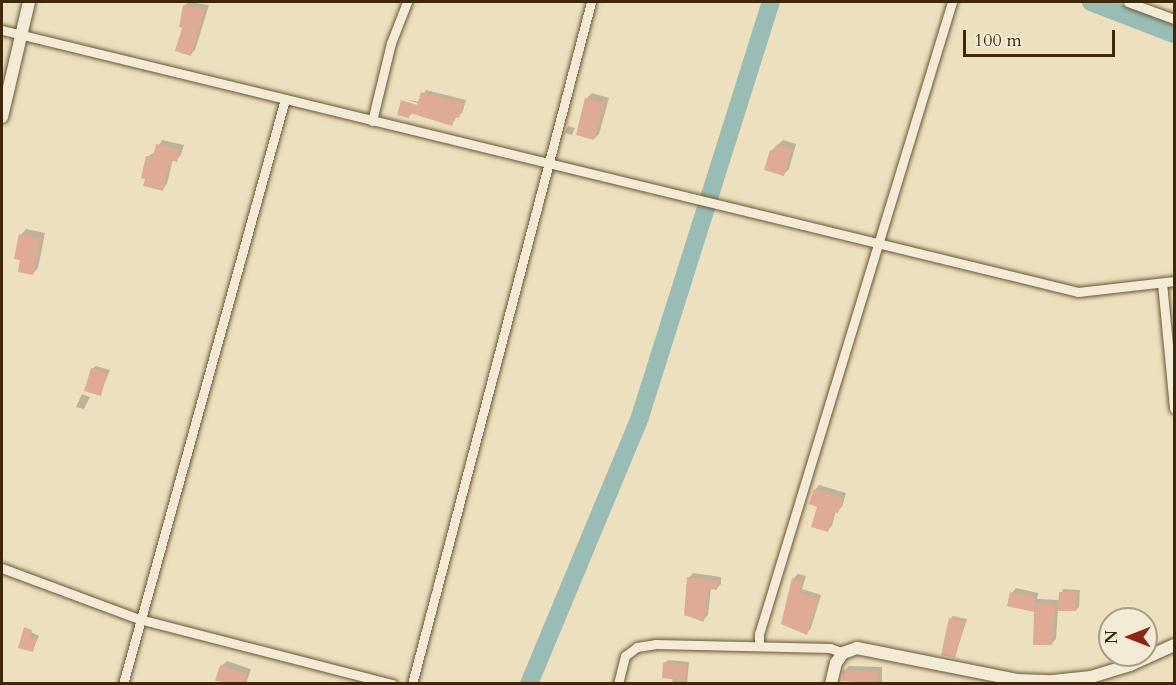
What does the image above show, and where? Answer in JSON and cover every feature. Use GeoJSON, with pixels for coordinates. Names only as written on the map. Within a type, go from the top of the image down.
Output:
{"type":"FeatureCollection","features":[{"type":"Feature","properties":{"kind":"street"},"geometry":{"type":"LineString","coordinates":[[2,117],[29,2]]}},
{"type":"Feature","properties":{"kind":"street"},"geometry":{"type":"LineString","coordinates":[[372,121],[392,43],[407,2]]}},
{"type":"Feature","properties":{"kind":"street"},"geometry":{"type":"LineString","coordinates":[[412,684],[591,2]]}},
{"type":"Feature","properties":{"kind":"street"},"geometry":{"type":"LineString","coordinates":[[759,646],[759,634],[952,2]]}},
{"type":"Feature","properties":{"kind":"street"},"geometry":{"type":"LineString","coordinates":[[1128,2],[1174,20]]}},
{"type":"Feature","properties":{"kind":"street"},"geometry":{"type":"LineString","coordinates":[[2,30],[1078,292],[1174,281]]}},
{"type":"Feature","properties":{"kind":"street"},"geometry":{"type":"LineString","coordinates":[[123,684],[139,619],[285,99]]}},
{"type":"Feature","properties":{"kind":"street"},"geometry":{"type":"LineString","coordinates":[[1162,283],[1174,408]]}},
{"type":"Feature","properties":{"kind":"street"},"geometry":{"type":"LineString","coordinates":[[4,569],[139,619],[393,684]]}},
{"type":"Feature","properties":{"kind":"street"},"geometry":{"type":"LineString","coordinates":[[618,684],[625,656],[637,647],[655,644],[830,648],[843,653]]}},
{"type":"Feature","properties":{"kind":"street"},"geometry":{"type":"LineString","coordinates":[[831,684],[836,663],[843,653],[857,648],[978,678],[1053,681],[1091,677],[1130,665],[1174,645]]}},
{"type":"Feature","properties":{"kind":"building"},"geometry":{"type":"Polygon","coordinates":[[[183,5],[205,9],[191,56],[175,51],[182,28],[179,27],[183,5]]]}},
{"type":"Feature","properties":{"kind":"building"},"geometry":{"type":"Polygon","coordinates":[[[421,92],[464,103],[459,118],[455,117],[452,126],[410,113],[409,118],[397,115],[401,100],[417,105],[421,92]]]}},
{"type":"Feature","properties":{"kind":"building"},"geometry":{"type":"Polygon","coordinates":[[[585,98],[605,103],[594,140],[576,135],[585,98]]]}},
{"type":"Feature","properties":{"kind":"building"},"geometry":{"type":"Polygon","coordinates":[[[156,144],[180,150],[177,162],[170,160],[163,191],[143,186],[145,179],[141,178],[146,156],[153,157],[156,144]]]}},
{"type":"Feature","properties":{"kind":"building"},"geometry":{"type":"Polygon","coordinates":[[[776,145],[792,149],[784,176],[764,170],[770,150],[774,152],[776,145]]]}},
{"type":"Feature","properties":{"kind":"building"},"geometry":{"type":"Polygon","coordinates":[[[19,234],[41,238],[33,275],[18,272],[20,260],[14,259],[19,234]]]}},
{"type":"Feature","properties":{"kind":"building"},"geometry":{"type":"Polygon","coordinates":[[[91,368],[107,373],[101,396],[84,391],[91,368]]]}},
{"type":"Feature","properties":{"kind":"building"},"geometry":{"type":"Polygon","coordinates":[[[814,489],[843,498],[838,513],[834,512],[828,532],[811,527],[817,507],[809,504],[814,489]]]}},
{"type":"Feature","properties":{"kind":"building"},"geometry":{"type":"Polygon","coordinates":[[[687,577],[718,581],[717,590],[708,589],[704,622],[684,615],[687,577]]]}},
{"type":"Feature","properties":{"kind":"building"},"geometry":{"type":"Polygon","coordinates":[[[792,578],[802,581],[799,593],[818,599],[807,635],[781,624],[792,578]]]}},
{"type":"Feature","properties":{"kind":"building"},"geometry":{"type":"Polygon","coordinates":[[[1010,592],[1034,597],[1033,603],[1055,604],[1052,645],[1033,645],[1034,612],[1007,606],[1010,592]]]}},
{"type":"Feature","properties":{"kind":"building"},"geometry":{"type":"Polygon","coordinates":[[[1059,592],[1077,592],[1076,611],[1058,611],[1059,592]]]}},
{"type":"Feature","properties":{"kind":"building"},"geometry":{"type":"Polygon","coordinates":[[[949,618],[965,622],[955,658],[941,655],[949,618]]]}},
{"type":"Feature","properties":{"kind":"building"},"geometry":{"type":"Polygon","coordinates":[[[24,627],[32,630],[30,637],[37,639],[33,652],[18,648],[24,627]]]}},
{"type":"Feature","properties":{"kind":"building"},"geometry":{"type":"Polygon","coordinates":[[[663,662],[687,665],[685,681],[662,678],[663,662]]]}},
{"type":"Feature","properties":{"kind":"building"},"geometry":{"type":"Polygon","coordinates":[[[220,665],[247,674],[243,684],[215,681],[220,665]]]}},
{"type":"Feature","properties":{"kind":"building"},"geometry":{"type":"Polygon","coordinates":[[[843,670],[877,672],[877,684],[842,681],[843,670]]]}},
{"type":"Feature","properties":{"kind":"waterway"},"geometry":{"type":"LineString","coordinates":[[529,684],[640,417],[771,2]]}},
{"type":"Feature","properties":{"kind":"waterway"},"geometry":{"type":"LineString","coordinates":[[1091,2],[1174,34]]}}]}
